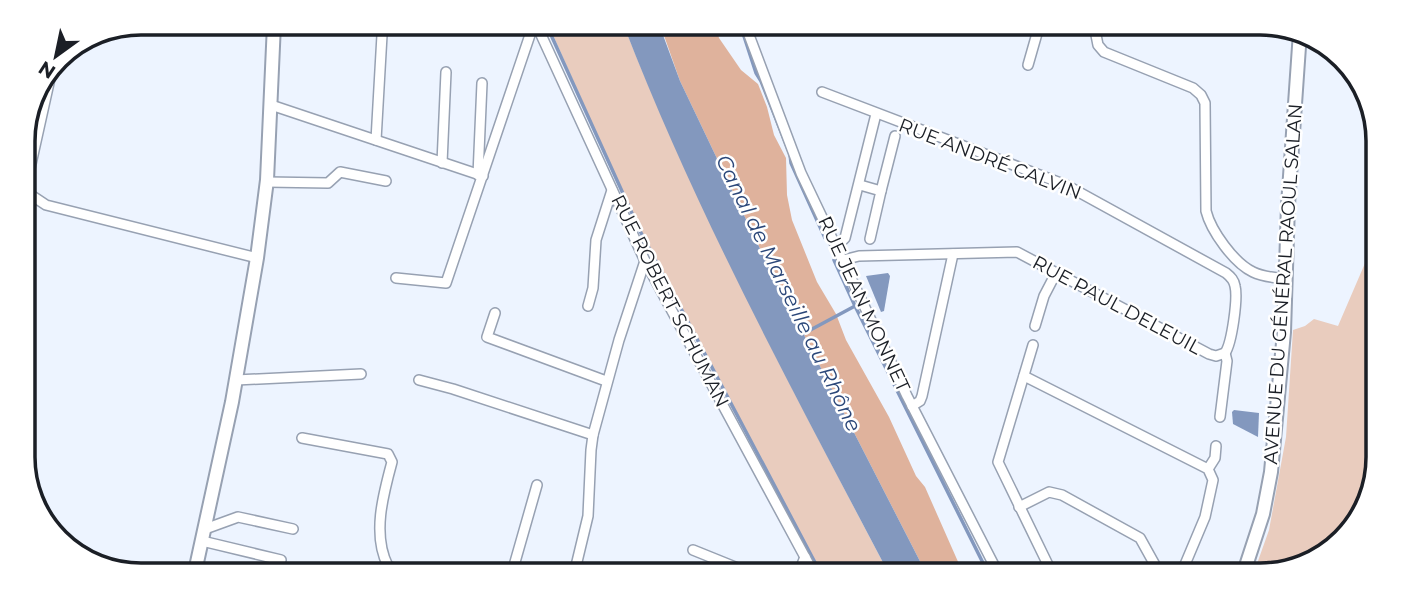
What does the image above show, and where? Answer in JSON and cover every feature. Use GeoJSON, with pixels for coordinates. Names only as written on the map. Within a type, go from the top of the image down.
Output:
{"type":"FeatureCollection","features":[{"type":"Feature","properties":{"kind":"main road"},"geometry":{"type":"LineString","coordinates":[[197,563],[236,380],[257,258],[267,182],[274,35]]}},
{"type":"Feature","properties":{"kind":"main road","name":"AVENUE DU GÉNÉRAL RAOUL SALAN"},"geometry":{"type":"LineString","coordinates":[[1247,563],[1263,513],[1271,472],[1284,331],[1287,205],[1299,42]]}},
{"type":"Feature","properties":{"kind":"street"},"geometry":{"type":"LineString","coordinates":[[396,278],[446,283],[480,175],[532,35]]}},
{"type":"Feature","properties":{"kind":"street","name":"RUE ROBERT SCHUMAN"},"geometry":{"type":"LineString","coordinates":[[539,35],[645,261],[808,563]]}},
{"type":"Feature","properties":{"kind":"street","name":"RUE JEAN MONNET"},"geometry":{"type":"LineString","coordinates":[[749,35],[801,173],[912,406],[993,563]]}},
{"type":"Feature","properties":{"kind":"street"},"geometry":{"type":"LineString","coordinates":[[1028,65],[1037,35]]}},
{"type":"Feature","properties":{"kind":"street"},"geometry":{"type":"LineString","coordinates":[[1096,35],[1098,45],[1104,52],[1193,88],[1201,95],[1205,103],[1208,221],[1249,270],[1263,276],[1286,279]]}},
{"type":"Feature","properties":{"kind":"street"},"geometry":{"type":"LineString","coordinates":[[376,141],[382,36]]}},
{"type":"Feature","properties":{"kind":"street"},"geometry":{"type":"LineString","coordinates":[[443,163],[446,72]]}},
{"type":"Feature","properties":{"kind":"street"},"geometry":{"type":"LineString","coordinates":[[480,175],[482,83]]}},
{"type":"Feature","properties":{"kind":"street"},"geometry":{"type":"LineString","coordinates":[[35,143],[47,93]]}},
{"type":"Feature","properties":{"kind":"street"},"geometry":{"type":"LineString","coordinates":[[822,93],[876,114]]}},
{"type":"Feature","properties":{"kind":"street"},"geometry":{"type":"LineString","coordinates":[[271,106],[480,175]]}},
{"type":"Feature","properties":{"kind":"street","name":"RUE ANDRÉ CALVIN"},"geometry":{"type":"LineString","coordinates":[[836,247],[844,241],[876,114],[1066,185],[1226,273],[1234,282],[1236,289],[1230,343],[1225,353],[1227,361],[1220,417]]}},
{"type":"Feature","properties":{"kind":"street"},"geometry":{"type":"LineString","coordinates":[[870,239],[895,136]]}},
{"type":"Feature","properties":{"kind":"street"},"geometry":{"type":"LineString","coordinates":[[267,182],[328,183],[340,172],[386,181]]}},
{"type":"Feature","properties":{"kind":"street"},"geometry":{"type":"LineString","coordinates":[[860,185],[881,191]]}},
{"type":"Feature","properties":{"kind":"street"},"geometry":{"type":"LineString","coordinates":[[588,306],[593,288],[596,240],[612,190]]}},
{"type":"Feature","properties":{"kind":"street"},"geometry":{"type":"LineString","coordinates":[[35,198],[46,205],[257,258]]}},
{"type":"Feature","properties":{"kind":"street","name":"RUE PAUL DELEUIL"},"geometry":{"type":"LineString","coordinates":[[843,260],[859,256],[1017,252],[1209,354],[1216,356],[1225,353]]}},
{"type":"Feature","properties":{"kind":"street"},"geometry":{"type":"LineString","coordinates":[[912,406],[920,401],[922,396],[953,254]]}},
{"type":"Feature","properties":{"kind":"street"},"geometry":{"type":"LineString","coordinates":[[577,563],[588,516],[593,435],[606,381],[645,261]]}},
{"type":"Feature","properties":{"kind":"street"},"geometry":{"type":"LineString","coordinates":[[1035,326],[1044,296],[1056,272]]}},
{"type":"Feature","properties":{"kind":"street"},"geometry":{"type":"LineString","coordinates":[[495,313],[487,337],[606,381]]}},
{"type":"Feature","properties":{"kind":"street"},"geometry":{"type":"LineString","coordinates":[[1033,345],[998,462],[1047,563]]}},
{"type":"Feature","properties":{"kind":"street"},"geometry":{"type":"LineString","coordinates":[[236,380],[361,374]]}},
{"type":"Feature","properties":{"kind":"street"},"geometry":{"type":"LineString","coordinates":[[1024,376],[1208,469],[1213,480],[1205,517],[1186,563]]}},
{"type":"Feature","properties":{"kind":"street"},"geometry":{"type":"LineString","coordinates":[[419,380],[593,435]]}},
{"type":"Feature","properties":{"kind":"street"},"geometry":{"type":"LineString","coordinates":[[302,438],[388,454],[392,462],[380,530],[382,554],[386,563]]}},
{"type":"Feature","properties":{"kind":"street"},"geometry":{"type":"LineString","coordinates":[[1208,469],[1215,458],[1216,446]]}},
{"type":"Feature","properties":{"kind":"street"},"geometry":{"type":"LineString","coordinates":[[515,563],[537,485]]}},
{"type":"Feature","properties":{"kind":"street"},"geometry":{"type":"LineString","coordinates":[[1019,507],[1049,492],[1062,495],[1140,538],[1154,563]]}},
{"type":"Feature","properties":{"kind":"street"},"geometry":{"type":"LineString","coordinates":[[204,535],[238,517],[293,529]]}},
{"type":"Feature","properties":{"kind":"street"},"geometry":{"type":"LineString","coordinates":[[204,535],[281,560]]}},
{"type":"Feature","properties":{"kind":"street"},"geometry":{"type":"LineString","coordinates":[[692,550],[725,563]]}},
{"type":"Feature","properties":{"kind":"street"},"geometry":{"type":"LineString","coordinates":[[803,563],[805,557]]}},
{"type":"Feature","properties":{"kind":"shaded area"},"geometry":{"type":"Polygon","coordinates":[[[553,35],[628,35],[716,235],[883,563],[815,563],[653,260],[553,35]]]}},
{"type":"Feature","properties":{"kind":"shaded area"},"geometry":{"type":"Polygon","coordinates":[[[664,35],[718,35],[741,70],[758,84],[774,135],[786,158],[787,195],[792,220],[817,282],[889,417],[916,476],[925,487],[959,563],[921,563],[763,255],[680,81],[664,35]]]}},
{"type":"Feature","properties":{"kind":"shaded area"},"geometry":{"type":"Polygon","coordinates":[[[1366,261],[1366,457],[1358,498],[1344,522],[1313,549],[1281,561],[1257,563],[1269,530],[1286,437],[1293,330],[1314,319],[1338,326],[1366,261]]]}},
{"type":"Feature","properties":{"kind":"water","name":"Canal de Marseille au Rhône"},"geometry":{"type":"Polygon","coordinates":[[[628,35],[663,35],[680,81],[763,255],[921,563],[883,563],[748,303],[652,96],[628,35]]]}},
{"type":"Feature","properties":{"kind":"water"},"geometry":{"type":"Polygon","coordinates":[[[888,273],[890,276],[884,311],[881,312],[866,276],[888,273]]]}},
{"type":"Feature","properties":{"kind":"water"},"geometry":{"type":"Polygon","coordinates":[[[1234,410],[1259,413],[1258,437],[1233,424],[1234,410]]]}},
{"type":"Feature","properties":{"kind":"waterway"},"geometry":{"type":"LineString","coordinates":[[551,35],[640,231],[815,563]]}},
{"type":"Feature","properties":{"kind":"waterway"},"geometry":{"type":"LineString","coordinates":[[744,35],[756,73],[790,154],[791,163],[825,238]]}},
{"type":"Feature","properties":{"kind":"waterway"},"geometry":{"type":"LineString","coordinates":[[834,260],[983,563]]}},
{"type":"Feature","properties":{"kind":"waterway"},"geometry":{"type":"LineString","coordinates":[[801,335],[855,306]]}}]}
